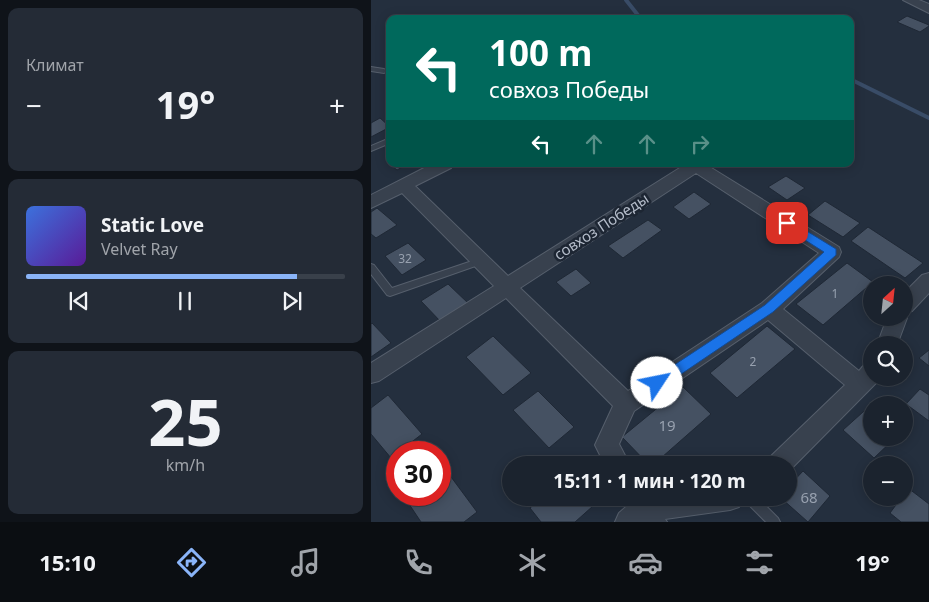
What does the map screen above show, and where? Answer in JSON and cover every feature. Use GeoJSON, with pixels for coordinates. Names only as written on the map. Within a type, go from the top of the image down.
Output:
{"type":"FeatureCollection","features":[{"type":"Feature","properties":{"kind":"street"},"geometry":{"type":"LineString","coordinates":[[909,0],[929,9]]}},
{"type":"Feature","properties":{"kind":"street"},"geometry":{"type":"LineString","coordinates":[[371,202],[439,167]]}},
{"type":"Feature","properties":{"kind":"street","name":"совхоз Победы"},"geometry":{"type":"LineString","coordinates":[[371,374],[690,167]]}},
{"type":"Feature","properties":{"kind":"street","name":"совхоз Победы"},"geometry":{"type":"LineString","coordinates":[[626,404],[769,309],[832,252],[700,167]]}},
{"type":"Feature","properties":{"kind":"street"},"geometry":{"type":"LineString","coordinates":[[404,185],[626,404],[607,445],[613,456]]}},
{"type":"Feature","properties":{"kind":"street"},"geometry":{"type":"LineString","coordinates":[[913,297],[929,280]]}},
{"type":"Feature","properties":{"kind":"street"},"geometry":{"type":"LineString","coordinates":[[769,309],[863,376]]}},
{"type":"Feature","properties":{"kind":"street"},"geometry":{"type":"LineString","coordinates":[[788,456],[863,381]]}},
{"type":"Feature","properties":{"kind":"street"},"geometry":{"type":"LineString","coordinates":[[640,513],[682,506]]}},
{"type":"Feature","properties":{"kind":"lane"},"geometry":{"type":"LineString","coordinates":[[371,69],[384,71]]}},
{"type":"Feature","properties":{"kind":"lane"},"geometry":{"type":"LineString","coordinates":[[371,149],[386,142]]}},
{"type":"Feature","properties":{"kind":"lane"},"geometry":{"type":"LineString","coordinates":[[371,267],[390,292],[481,261]]}},
{"type":"Feature","properties":{"kind":"lane"},"geometry":{"type":"LineString","coordinates":[[758,506],[774,522]]}},
{"type":"Feature","properties":{"kind":"building"},"geometry":{"type":"Polygon","coordinates":[[[907,16],[929,26],[920,32],[897,22],[907,16]]]}},
{"type":"Feature","properties":{"kind":"building"},"geometry":{"type":"Polygon","coordinates":[[[380,118],[386,123],[386,129],[371,137],[371,123],[380,118]]]}},
{"type":"Feature","properties":{"kind":"building"},"geometry":{"type":"Polygon","coordinates":[[[786,176],[805,188],[787,200],[768,187],[786,176]]]}},
{"type":"Feature","properties":{"kind":"building"},"geometry":{"type":"Polygon","coordinates":[[[694,192],[711,204],[689,219],[673,207],[694,192]]]}},
{"type":"Feature","properties":{"kind":"building"},"geometry":{"type":"Polygon","coordinates":[[[825,201],[860,223],[843,237],[808,215],[825,201]]]}},
{"type":"Feature","properties":{"kind":"building"},"geometry":{"type":"Polygon","coordinates":[[[377,208],[397,225],[376,238],[371,234],[371,212],[377,208]]]}},
{"type":"Feature","properties":{"kind":"building"},"geometry":{"type":"Polygon","coordinates":[[[648,220],[662,230],[623,258],[608,246],[648,220]]]}},
{"type":"Feature","properties":{"kind":"building"},"geometry":{"type":"Polygon","coordinates":[[[868,227],[923,263],[907,276],[902,276],[851,241],[868,227]]]}},
{"type":"Feature","properties":{"kind":"building"},"geometry":{"type":"Polygon","coordinates":[[[408,243],[426,260],[402,275],[385,256],[408,243]]]}},
{"type":"Feature","properties":{"kind":"building"},"geometry":{"type":"Polygon","coordinates":[[[847,263],[865,276],[863,276],[863,291],[823,325],[796,304],[847,263]]]}},
{"type":"Feature","properties":{"kind":"building"},"geometry":{"type":"Polygon","coordinates":[[[576,269],[591,283],[571,296],[556,282],[576,269]]]}},
{"type":"Feature","properties":{"kind":"building"},"geometry":{"type":"Polygon","coordinates":[[[448,284],[469,304],[441,322],[421,301],[448,284]]]}},
{"type":"Feature","properties":{"kind":"building"},"geometry":{"type":"Polygon","coordinates":[[[371,324],[391,343],[371,357],[371,324]]]}},
{"type":"Feature","properties":{"kind":"building"},"geometry":{"type":"Polygon","coordinates":[[[767,326],[795,349],[737,398],[710,373],[767,326]]]}},
{"type":"Feature","properties":{"kind":"building"},"geometry":{"type":"Polygon","coordinates":[[[493,336],[531,373],[503,395],[466,357],[493,336]]]}},
{"type":"Feature","properties":{"kind":"building"},"geometry":{"type":"Polygon","coordinates":[[[929,350],[929,366],[919,358],[929,350]]]}},
{"type":"Feature","properties":{"kind":"building"},"geometry":{"type":"Polygon","coordinates":[[[683,387],[711,414],[663,456],[640,456],[622,437],[683,387]]]}},
{"type":"Feature","properties":{"kind":"building"},"geometry":{"type":"Polygon","coordinates":[[[920,389],[929,395],[929,421],[913,409],[913,396],[920,389]]]}},
{"type":"Feature","properties":{"kind":"building"},"geometry":{"type":"Polygon","coordinates":[[[538,391],[574,427],[549,448],[513,410],[538,391]]]}},
{"type":"Feature","properties":{"kind":"building"},"geometry":{"type":"Polygon","coordinates":[[[388,395],[422,434],[413,441],[386,441],[386,452],[371,434],[371,408],[388,395]]]}},
{"type":"Feature","properties":{"kind":"building"},"geometry":{"type":"Polygon","coordinates":[[[863,412],[863,446],[887,446],[876,456],[872,456],[843,430],[863,412]]]}},
{"type":"Feature","properties":{"kind":"building"},"geometry":{"type":"Polygon","coordinates":[[[803,471],[830,496],[808,522],[790,506],[797,506],[797,477],[803,471]]]}},
{"type":"Feature","properties":{"kind":"building"},"geometry":{"type":"Polygon","coordinates":[[[451,477],[477,512],[464,522],[421,522],[410,506],[451,506],[451,477]]]}},
{"type":"Feature","properties":{"kind":"building"},"geometry":{"type":"Polygon","coordinates":[[[913,492],[929,504],[929,522],[901,522],[890,513],[895,506],[913,506],[913,492]]]}},
{"type":"Feature","properties":{"kind":"building"},"geometry":{"type":"Polygon","coordinates":[[[532,506],[593,506],[575,522],[541,522],[530,508],[532,506]]]}},
{"type":"Feature","properties":{"kind":"waterway"},"geometry":{"type":"LineString","coordinates":[[626,0],[638,15]]}},
{"type":"Feature","properties":{"kind":"waterway"},"geometry":{"type":"LineString","coordinates":[[854,81],[929,118]]}},
{"type":"Feature","properties":{"kind":"route"},"geometry":{"type":"LineString","coordinates":[[657,383],[769,309],[832,252],[787,223]]}}]}
